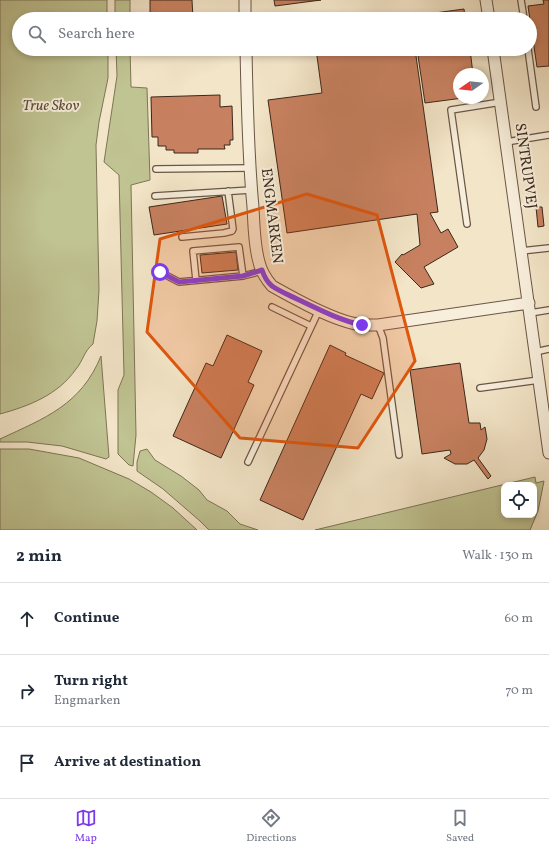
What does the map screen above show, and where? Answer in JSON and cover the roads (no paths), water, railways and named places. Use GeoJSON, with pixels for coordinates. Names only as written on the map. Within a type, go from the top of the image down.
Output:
{"type":"FeatureCollection","features":[{"type":"Feature","properties":{"kind":"street"},"geometry":{"type":"LineString","coordinates":[[245,0],[245,12]]}},
{"type":"Feature","properties":{"kind":"street"},"geometry":{"type":"LineString","coordinates":[[486,0],[488,12]]}},
{"type":"Feature","properties":{"kind":"street","name":"ENGMARKEN"},"geometry":{"type":"LineString","coordinates":[[246,56],[249,168],[256,243],[258,260],[266,279],[272,286],[319,310],[346,321],[362,325],[378,325],[529,308]]}},
{"type":"Feature","properties":{"kind":"street","name":"SINTRUPVEJ"},"geometry":{"type":"LineString","coordinates":[[494,56],[539,380],[545,400],[549,453]]}},
{"type":"Feature","properties":{"kind":"lane"},"geometry":{"type":"LineString","coordinates":[[521,0],[523,12]]}},
{"type":"Feature","properties":{"kind":"lane"},"geometry":{"type":"LineString","coordinates":[[529,56],[536,107]]}},
{"type":"Feature","properties":{"kind":"lane"},"geometry":{"type":"LineString","coordinates":[[467,224],[450,110],[501,102]]}},
{"type":"Feature","properties":{"kind":"lane"},"geometry":{"type":"LineString","coordinates":[[506,142],[549,135]]}},
{"type":"Feature","properties":{"kind":"lane"},"geometry":{"type":"LineString","coordinates":[[156,169],[249,168]]}},
{"type":"Feature","properties":{"kind":"lane"},"geometry":{"type":"LineString","coordinates":[[155,196],[251,190]]}},
{"type":"Feature","properties":{"kind":"lane"},"geometry":{"type":"LineString","coordinates":[[182,237],[224,233],[234,229],[228,191]]}},
{"type":"Feature","properties":{"kind":"lane"},"geometry":{"type":"LineString","coordinates":[[196,280],[193,252],[239,246],[243,276]]}},
{"type":"Feature","properties":{"kind":"lane"},"geometry":{"type":"LineString","coordinates":[[521,251],[549,248]]}},
{"type":"Feature","properties":{"kind":"lane"},"geometry":{"type":"LineString","coordinates":[[160,272],[179,282],[243,276],[262,270]]}},
{"type":"Feature","properties":{"kind":"lane"},"geometry":{"type":"LineString","coordinates":[[272,307],[311,326]]}},
{"type":"Feature","properties":{"kind":"lane"},"geometry":{"type":"LineString","coordinates":[[529,308],[549,310]]}},
{"type":"Feature","properties":{"kind":"lane"},"geometry":{"type":"LineString","coordinates":[[248,462],[319,310]]}},
{"type":"Feature","properties":{"kind":"lane"},"geometry":{"type":"LineString","coordinates":[[378,325],[383,338],[399,455]]}},
{"type":"Feature","properties":{"kind":"lane"},"geometry":{"type":"LineString","coordinates":[[535,352],[549,349]]}},
{"type":"Feature","properties":{"kind":"lane"},"geometry":{"type":"LineString","coordinates":[[480,388],[539,380]]}},
{"type":"Feature","properties":{"kind":"park label","name":"True Skov"},"geometry":{"type":"Point","coordinates":[51,106]}}]}
